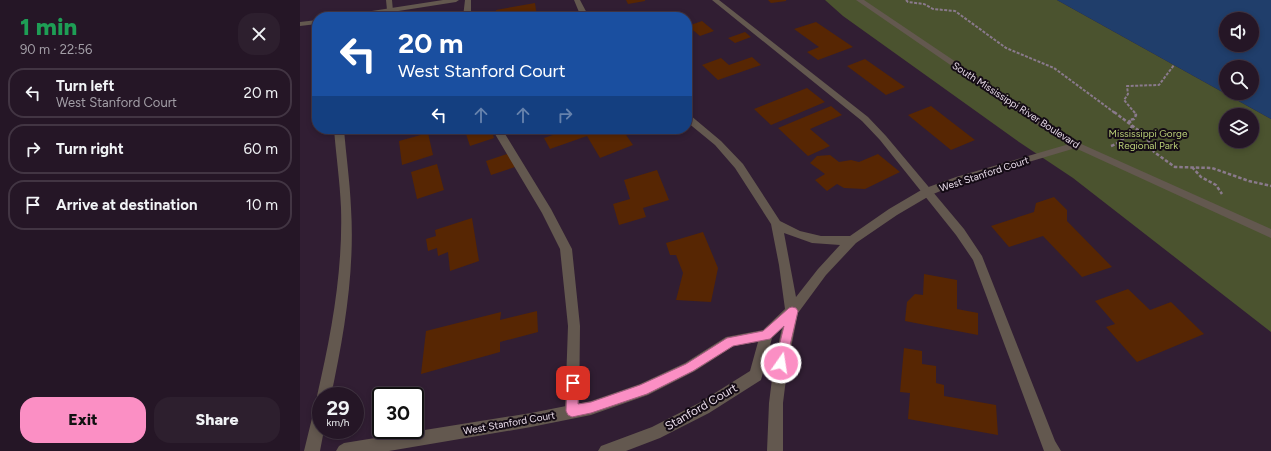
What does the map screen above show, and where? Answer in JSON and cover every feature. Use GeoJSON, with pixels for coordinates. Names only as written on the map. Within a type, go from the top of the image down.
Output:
{"type":"FeatureCollection","features":[{"type":"Feature","properties":{"kind":"street"},"geometry":{"type":"LineString","coordinates":[[389,0],[392,10]]}},
{"type":"Feature","properties":{"kind":"street"},"geometry":{"type":"LineString","coordinates":[[380,12],[456,0]]}},
{"type":"Feature","properties":{"kind":"street"},"geometry":{"type":"LineString","coordinates":[[467,12],[468,0]]}},
{"type":"Feature","properties":{"kind":"street"},"geometry":{"type":"LineString","coordinates":[[577,0],[583,12]]}},
{"type":"Feature","properties":{"kind":"street"},"geometry":{"type":"LineString","coordinates":[[715,0],[865,119],[883,138],[960,232],[978,259],[1049,446],[1053,451]]}},
{"type":"Feature","properties":{"kind":"street","name":"South Mississippi River Boulevard"},"geometry":{"type":"LineString","coordinates":[[859,0],[1039,122],[1076,145],[1119,166],[1271,234]]}},
{"type":"Feature","properties":{"kind":"street"},"geometry":{"type":"LineString","coordinates":[[300,24],[312,23]]}},
{"type":"Feature","properties":{"kind":"street"},"geometry":{"type":"LineString","coordinates":[[692,121],[718,143],[739,166],[776,224],[785,265],[792,311],[781,363],[776,403],[775,451]]}},
{"type":"Feature","properties":{"kind":"street"},"geometry":{"type":"LineString","coordinates":[[326,387],[336,343],[345,268],[346,210],[339,134]]}},
{"type":"Feature","properties":{"kind":"street"},"geometry":{"type":"LineString","coordinates":[[500,134],[547,212],[566,249],[574,326],[572,411]]}},
{"type":"Feature","properties":{"kind":"street","name":"West Stanford Court"},"geometry":{"type":"LineString","coordinates":[[344,451],[531,420],[591,408],[643,390],[690,367],[731,341],[766,335],[792,311],[822,272],[852,240],[893,212],[928,192],[960,180],[1076,145]]}},
{"type":"Feature","properties":{"kind":"street"},"geometry":{"type":"LineString","coordinates":[[776,224],[807,239],[828,241],[852,240]]}},
{"type":"Feature","properties":{"kind":"street","name":"Stanford Court"},"geometry":{"type":"LineString","coordinates":[[606,451],[655,432],[697,411],[756,375],[766,335]]}},
{"type":"Feature","properties":{"kind":"street"},"geometry":{"type":"LineString","coordinates":[[312,451],[315,439]]}},
{"type":"Feature","properties":{"kind":"path"},"geometry":{"type":"LineString","coordinates":[[906,0],[908,2],[924,4],[933,9],[955,11],[1006,48],[1054,68],[1146,136],[1154,152],[1160,158],[1175,167],[1212,168],[1249,181],[1271,186]]}},
{"type":"Feature","properties":{"kind":"path"},"geometry":{"type":"LineString","coordinates":[[1132,126],[1129,120],[1134,119],[1136,115],[1124,100],[1128,94],[1127,86],[1159,85],[1174,65]]}},
{"type":"Feature","properties":{"kind":"path"},"geometry":{"type":"LineString","coordinates":[[1109,146],[1123,141],[1132,126]]}},
{"type":"Feature","properties":{"kind":"path"},"geometry":{"type":"LineString","coordinates":[[1192,167],[1201,177],[1216,185],[1224,198]]}},
{"type":"Feature","properties":{"kind":"green space","name":"Mississippi Gorge Regional Park"},"geometry":{"type":"Polygon","coordinates":[[[825,0],[1057,0],[1219,90],[1219,100],[1237,100],[1251,108],[1219,108],[1219,148],[1259,148],[1259,112],[1271,119],[1271,332],[1073,178],[1019,142],[843,16],[825,0]]]}},
{"type":"Feature","properties":{"kind":"water"},"geometry":{"type":"Polygon","coordinates":[[[1057,0],[1271,0],[1271,119],[1259,112],[1259,108],[1251,108],[1237,100],[1259,100],[1259,60],[1219,60],[1219,90],[1057,0]]]}},
{"type":"Feature","properties":{"kind":"building"},"geometry":{"type":"Polygon","coordinates":[[[626,0],[645,0],[645,1],[628,4],[626,0]]]}},
{"type":"Feature","properties":{"kind":"building"},"geometry":{"type":"Polygon","coordinates":[[[768,0],[786,0],[786,1],[771,3],[768,0]]]}},
{"type":"Feature","properties":{"kind":"building"},"geometry":{"type":"Polygon","coordinates":[[[535,3],[536,12],[496,12],[496,10],[535,3]]]}},
{"type":"Feature","properties":{"kind":"building"},"geometry":{"type":"Polygon","coordinates":[[[702,21],[714,31],[700,36],[692,29],[692,25],[702,21]]]}},
{"type":"Feature","properties":{"kind":"building"},"geometry":{"type":"Polygon","coordinates":[[[816,22],[853,47],[818,60],[807,52],[819,47],[794,29],[816,22]]]}},
{"type":"Feature","properties":{"kind":"building"},"geometry":{"type":"Polygon","coordinates":[[[745,32],[751,37],[735,43],[728,38],[745,32]]]}},
{"type":"Feature","properties":{"kind":"building"},"geometry":{"type":"Polygon","coordinates":[[[752,57],[761,65],[718,80],[702,65],[721,58],[729,65],[752,57]]]}},
{"type":"Feature","properties":{"kind":"building"},"geometry":{"type":"Polygon","coordinates":[[[865,59],[905,87],[886,95],[847,66],[865,59]]]}},
{"type":"Feature","properties":{"kind":"building"},"geometry":{"type":"Polygon","coordinates":[[[807,88],[825,102],[771,125],[754,109],[807,88]]]}},
{"type":"Feature","properties":{"kind":"building"},"geometry":{"type":"Polygon","coordinates":[[[831,106],[842,115],[810,129],[830,146],[808,156],[778,128],[831,106]]]}},
{"type":"Feature","properties":{"kind":"building"},"geometry":{"type":"Polygon","coordinates":[[[931,106],[975,140],[951,150],[908,115],[931,106]]]}},
{"type":"Feature","properties":{"kind":"building"},"geometry":{"type":"Polygon","coordinates":[[[428,134],[433,155],[402,165],[399,141],[428,134]]]}},
{"type":"Feature","properties":{"kind":"building"},"geometry":{"type":"Polygon","coordinates":[[[466,134],[493,134],[494,138],[470,146],[466,134]]]}},
{"type":"Feature","properties":{"kind":"building"},"geometry":{"type":"Polygon","coordinates":[[[556,134],[625,134],[633,145],[600,158],[587,136],[550,149],[544,138],[556,134]]]}},
{"type":"Feature","properties":{"kind":"building"},"geometry":{"type":"Polygon","coordinates":[[[510,153],[515,167],[491,175],[486,161],[510,153]]]}},
{"type":"Feature","properties":{"kind":"building"},"geometry":{"type":"Polygon","coordinates":[[[878,154],[900,172],[865,189],[844,188],[837,184],[827,191],[815,180],[825,174],[810,163],[817,156],[830,155],[839,162],[851,160],[859,162],[878,154]]]}},
{"type":"Feature","properties":{"kind":"building"},"geometry":{"type":"Polygon","coordinates":[[[437,164],[444,190],[417,199],[411,172],[437,164]]]}},
{"type":"Feature","properties":{"kind":"building"},"geometry":{"type":"Polygon","coordinates":[[[657,170],[669,200],[643,208],[646,217],[619,225],[613,204],[630,199],[624,180],[657,170]]]}},
{"type":"Feature","properties":{"kind":"building"},"geometry":{"type":"Polygon","coordinates":[[[1054,197],[1067,210],[1067,221],[1112,267],[1082,277],[1043,236],[1009,247],[991,226],[1034,212],[1036,203],[1054,197]]]}},
{"type":"Feature","properties":{"kind":"building"},"geometry":{"type":"Polygon","coordinates":[[[472,218],[479,261],[450,271],[448,252],[438,256],[437,248],[428,251],[426,239],[436,236],[435,230],[472,218]]]}},
{"type":"Feature","properties":{"kind":"building"},"geometry":{"type":"Polygon","coordinates":[[[703,232],[718,268],[711,302],[676,300],[683,273],[676,255],[670,255],[666,243],[703,232]]]}},
{"type":"Feature","properties":{"kind":"building"},"geometry":{"type":"Polygon","coordinates":[[[924,274],[957,280],[957,309],[978,313],[978,335],[905,321],[907,302],[915,294],[923,295],[924,274]]]}},
{"type":"Feature","properties":{"kind":"building"},"geometry":{"type":"Polygon","coordinates":[[[1128,289],[1150,310],[1171,302],[1204,334],[1137,362],[1106,327],[1115,324],[1095,301],[1128,289]]]}},
{"type":"Feature","properties":{"kind":"building"},"geometry":{"type":"Polygon","coordinates":[[[537,311],[538,332],[500,342],[500,352],[421,374],[426,331],[501,312],[500,320],[537,311]]]}},
{"type":"Feature","properties":{"kind":"building"},"geometry":{"type":"Polygon","coordinates":[[[904,348],[922,351],[922,364],[936,366],[936,383],[944,385],[944,396],[996,405],[998,435],[908,419],[910,393],[900,392],[904,348]]]}},
{"type":"Feature","properties":{"kind":"route"},"geometry":{"type":"LineString","coordinates":[[573,383],[572,411],[591,408],[643,390],[690,367],[731,341],[766,335],[792,311],[781,363]]}}]}
